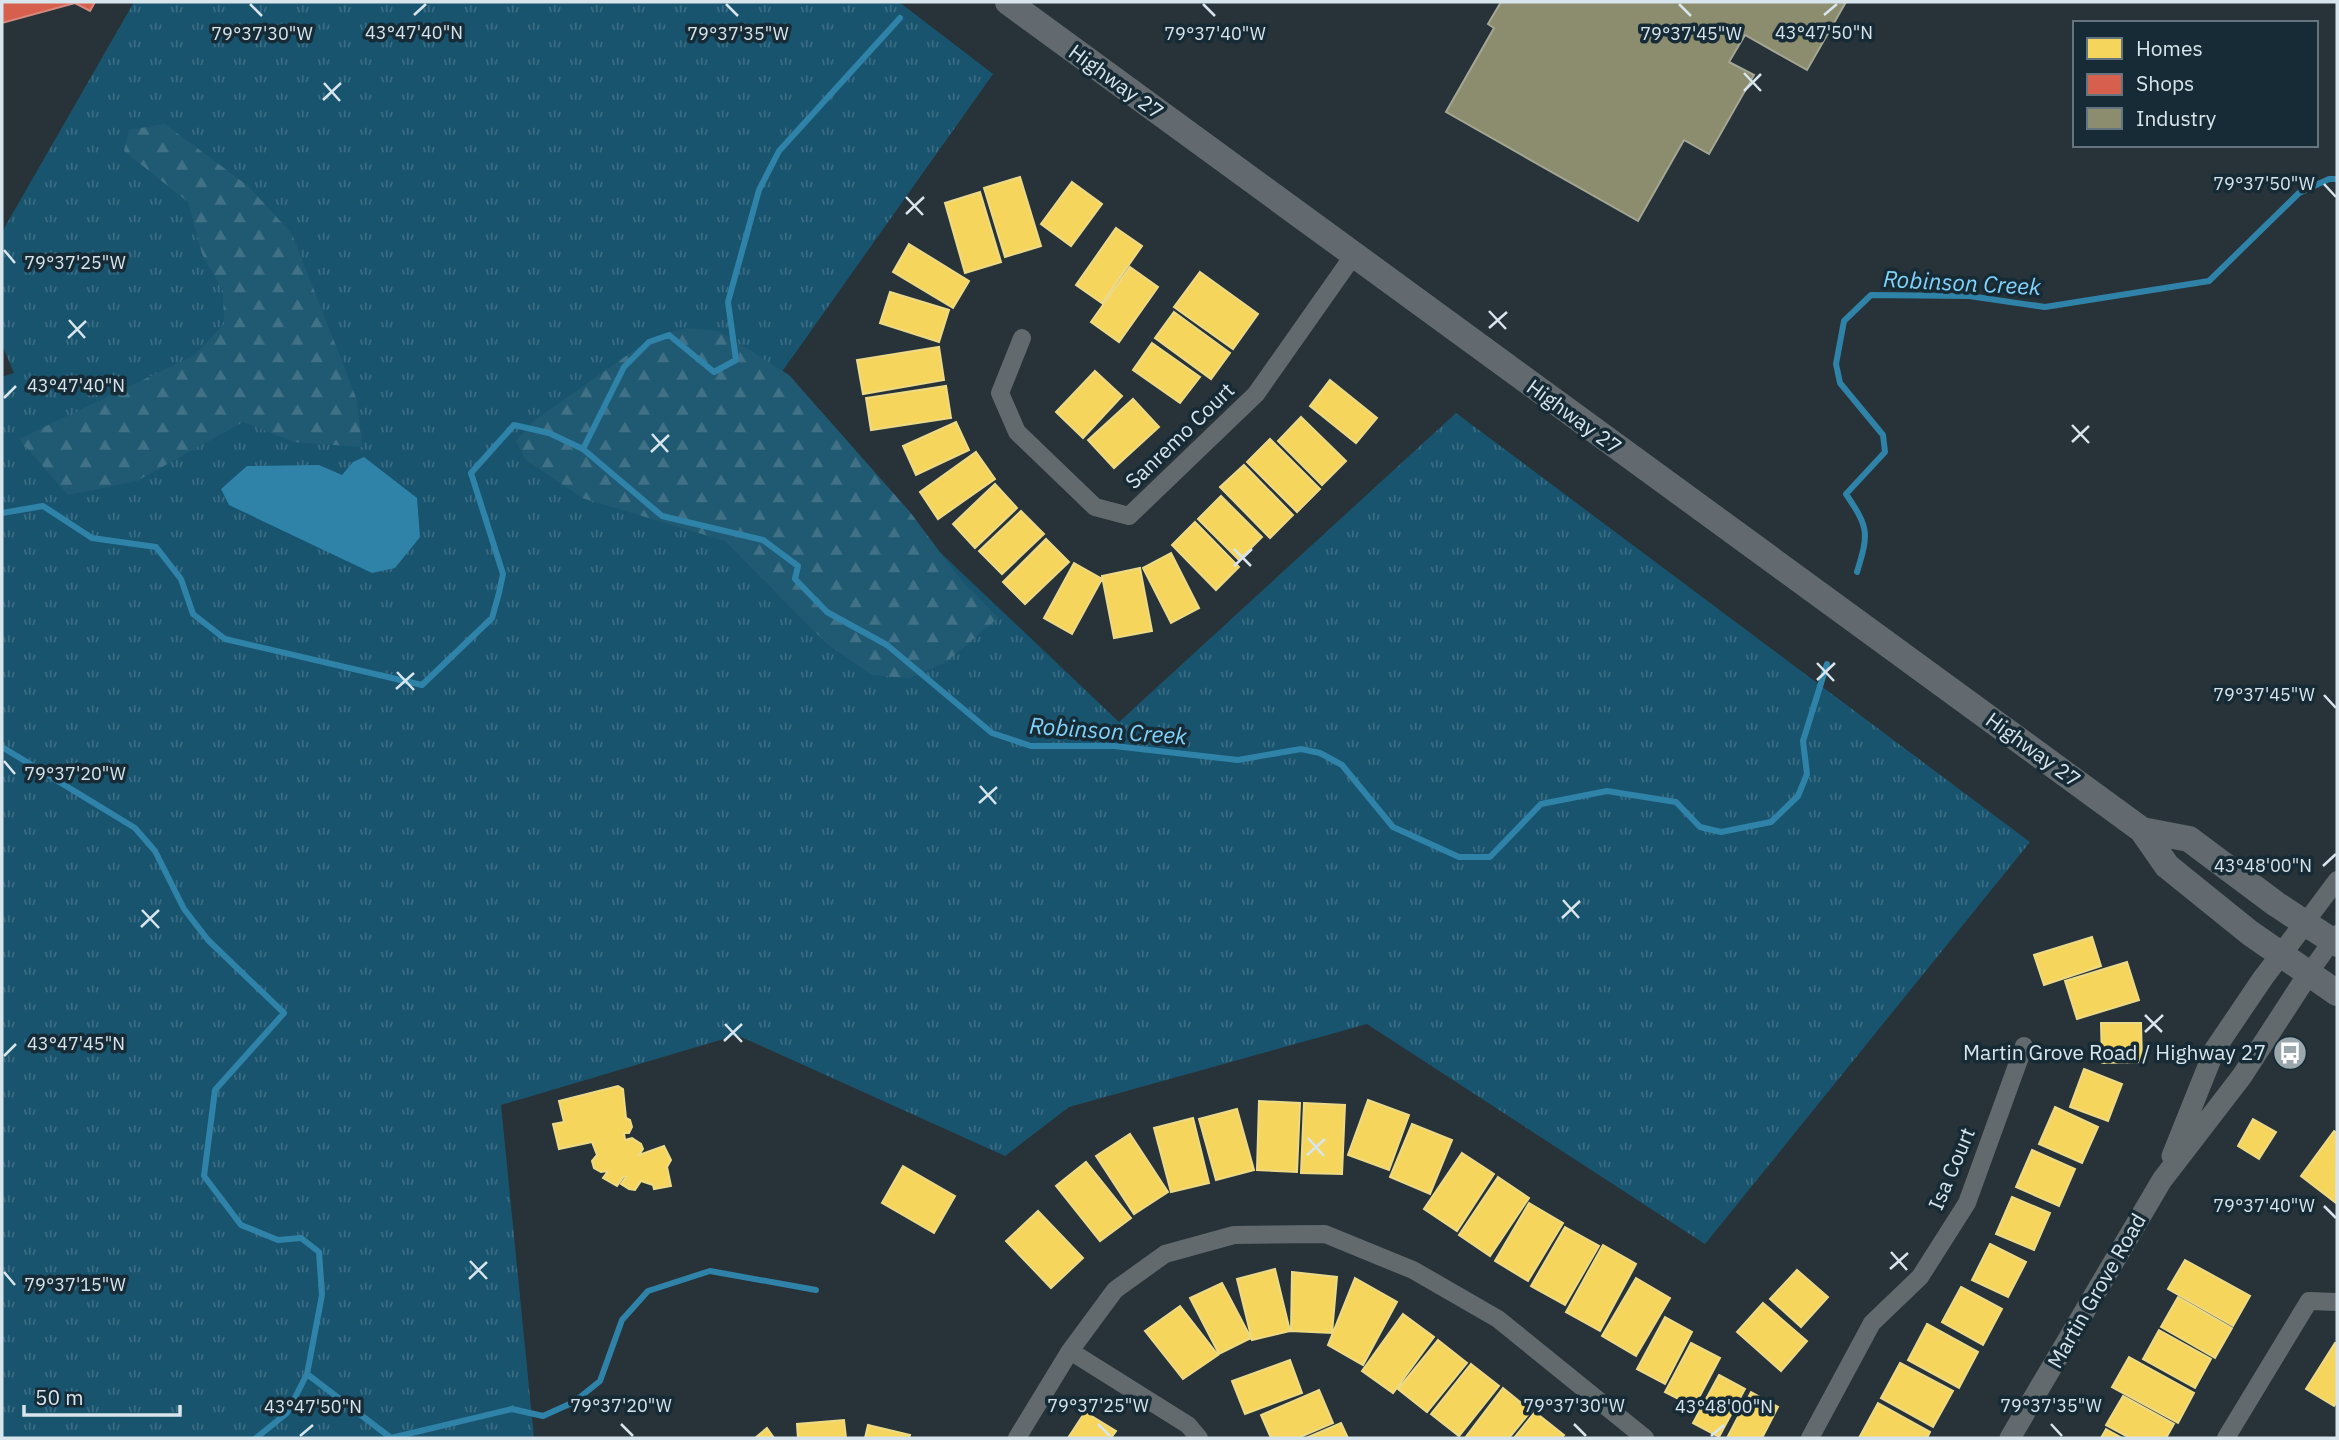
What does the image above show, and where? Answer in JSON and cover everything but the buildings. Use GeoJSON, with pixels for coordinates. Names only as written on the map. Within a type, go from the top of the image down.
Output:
{"type":"FeatureCollection","features":[{"type":"Feature","properties":{"kind":"main road","name":"Highway 27"},"geometry":{"type":"LineString","coordinates":[[1008,2],[2142,830],[2166,866],[2250,933],[2337,993]]}},
{"type":"Feature","properties":{"kind":"main road","name":"Highway 27"},"geometry":{"type":"LineString","coordinates":[[2142,830],[2189,839],[2305,923],[2336,940]]}},
{"type":"Feature","properties":{"kind":"street","name":"Sanremo Court"},"geometry":{"type":"LineString","coordinates":[[1022,338],[1000,393],[1017,432],[1094,507],[1129,516],[1256,394],[1353,256]]}},
{"type":"Feature","properties":{"kind":"street"},"geometry":{"type":"LineString","coordinates":[[2305,923],[2337,880]]}},
{"type":"Feature","properties":{"kind":"street","name":"Martin Grove Road"},"geometry":{"type":"LineString","coordinates":[[2162,1180],[2215,1049],[2305,923]]}},
{"type":"Feature","properties":{"kind":"street"},"geometry":{"type":"LineString","coordinates":[[2309,973],[2336,940]]}},
{"type":"Feature","properties":{"kind":"street","name":"Martin Grove Road"},"geometry":{"type":"LineString","coordinates":[[2010,1438],[2162,1180],[2242,1076],[2309,973]]}},
{"type":"Feature","properties":{"kind":"street","name":"Isa Court"},"geometry":{"type":"LineString","coordinates":[[1810,1438],[1872,1323],[1920,1277],[1967,1203],[2024,1046]]}},
{"type":"Feature","properties":{"kind":"street"},"geometry":{"type":"LineString","coordinates":[[1017,1438],[1070,1351],[1115,1290],[1165,1254],[1234,1235],[1325,1234],[1413,1269],[1498,1319],[1645,1438]]}},
{"type":"Feature","properties":{"kind":"street"},"geometry":{"type":"LineString","coordinates":[[2226,1438],[2309,1301],[2337,1302]]}},
{"type":"Feature","properties":{"kind":"street"},"geometry":{"type":"LineString","coordinates":[[1070,1351],[1188,1424],[1199,1438]]}},
{"type":"Feature","properties":{"kind":"green space"},"geometry":{"type":"Polygon","coordinates":[[[134,2],[899,2],[993,74],[769,390],[1119,722],[1456,413],[2030,842],[1705,1244],[1367,1024],[1069,1107],[1005,1156],[737,1035],[501,1105],[534,1438],[2,1438],[2,377],[14,373],[2,345],[2,232],[134,2]]]}},
{"type":"Feature","properties":{"kind":"green space"},"geometry":{"type":"Polygon","coordinates":[[[165,124],[248,186],[292,234],[357,400],[362,447],[294,442],[243,422],[137,481],[68,495],[19,439],[195,355],[224,324],[223,291],[202,254],[188,202],[124,151],[129,130],[165,124]]]}},
{"type":"Feature","properties":{"kind":"green space"},"geometry":{"type":"Polygon","coordinates":[[[687,328],[719,331],[789,375],[910,512],[957,575],[998,618],[946,662],[909,678],[872,675],[827,644],[725,541],[582,498],[526,460],[516,441],[535,420],[653,337],[687,328]]]}},
{"type":"Feature","properties":{"kind":"shaded area"},"geometry":{"type":"Polygon","coordinates":[[[364,457],[417,498],[420,537],[395,568],[372,573],[229,505],[221,489],[247,466],[319,465],[342,475],[353,462],[364,457]]]}},
{"type":"Feature","properties":{"kind":"waterway"},"geometry":{"type":"LineString","coordinates":[[583,449],[624,367],[649,342],[669,335],[714,372],[736,360],[728,302],[759,190],[779,151],[900,18]]}},
{"type":"Feature","properties":{"kind":"waterway","name":"Robinson Creek"},"geometry":{"type":"LineString","coordinates":[[1857,572],[1864,548],[1865,531],[1846,494],[1885,452],[1883,435],[1840,383],[1836,364],[1844,321],[1871,295],[1969,296],[2045,307],[2209,281],[2299,193],[2329,179],[2337,179]]}},
{"type":"Feature","properties":{"kind":"waterway","name":"Robinson Creek"},"geometry":{"type":"LineString","coordinates":[[2,513],[43,506],[92,538],[156,547],[181,579],[193,614],[225,639],[422,685],[492,618],[499,593],[503,574],[471,473],[514,425],[549,433],[583,449],[662,516],[763,540],[798,566],[795,579],[827,612],[887,645],[992,733],[1031,746],[1114,746],[1238,760],[1301,749],[1320,753],[1342,765],[1393,827],[1459,857],[1490,857],[1541,804],[1607,791],[1676,802],[1700,827],[1721,832],[1771,822],[1798,796],[1807,774],[1803,741],[1827,664]]}},
{"type":"Feature","properties":{"kind":"waterway","name":"Robinson Creek"},"geometry":{"type":"LineString","coordinates":[[2,747],[135,828],[155,851],[184,909],[208,940],[284,1013],[215,1090],[204,1176],[241,1225],[278,1240],[301,1238],[319,1252],[322,1295],[307,1374],[287,1413],[256,1438]]}},
{"type":"Feature","properties":{"kind":"waterway"},"geometry":{"type":"LineString","coordinates":[[307,1374],[391,1438],[512,1409],[543,1416],[574,1402],[600,1381],[622,1320],[648,1291],[710,1271],[816,1290]]}},
{"type":"Feature","properties":{"kind":"place","name":"Martin Grove Road / Highway 27"},"geometry":{"type":"Point","coordinates":[2290,1053]}}]}
